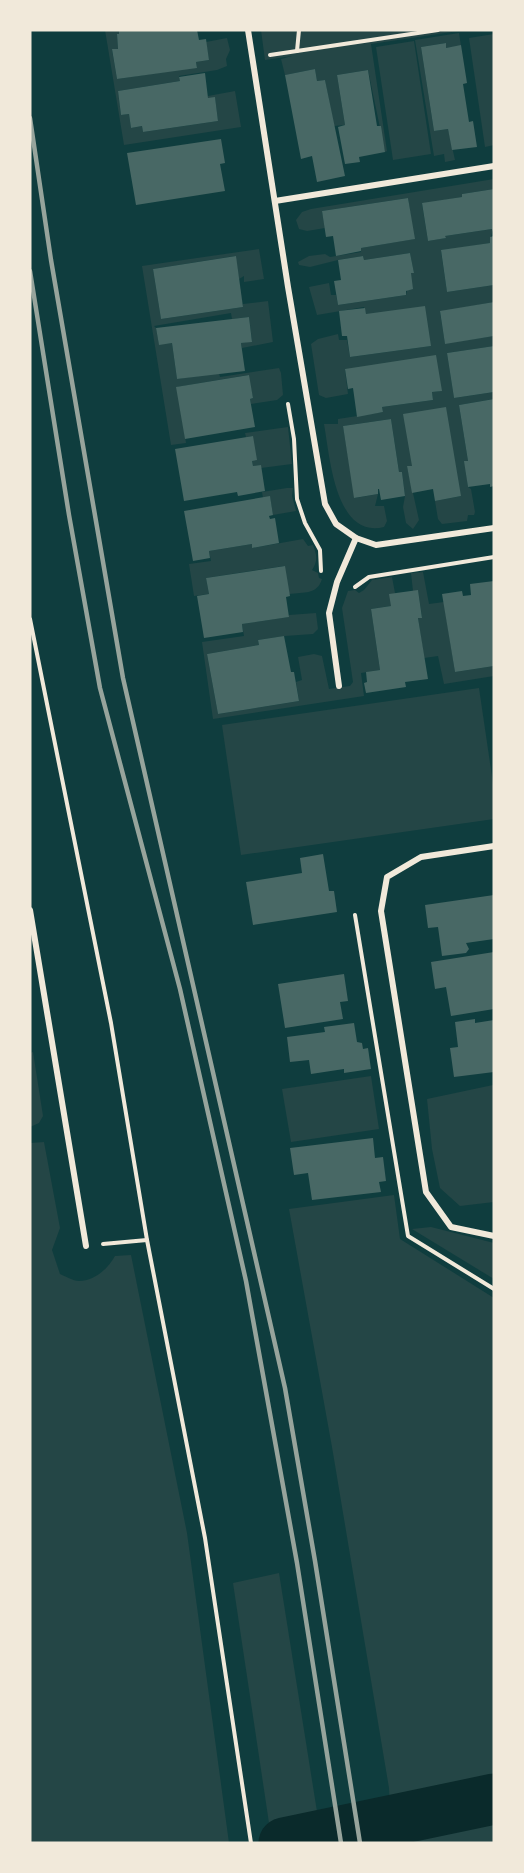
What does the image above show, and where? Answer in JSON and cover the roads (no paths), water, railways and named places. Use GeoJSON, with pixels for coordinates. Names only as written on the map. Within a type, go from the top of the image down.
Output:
{"type":"FeatureCollection","features":[{"type":"Feature","properties":{"kind":"street"},"geometry":{"type":"LineString","coordinates":[[248,30],[325,504],[336,524],[356,538],[376,545],[494,528]]}},
{"type":"Feature","properties":{"kind":"street"},"geometry":{"type":"LineString","coordinates":[[275,201],[494,166]]}},
{"type":"Feature","properties":{"kind":"street"},"geometry":{"type":"LineString","coordinates":[[339,686],[329,613],[337,582],[356,538]]}},
{"type":"Feature","properties":{"kind":"street"},"geometry":{"type":"LineString","coordinates":[[494,846],[421,857],[387,876],[381,911],[426,1192],[451,1227],[494,1236]]}},
{"type":"Feature","properties":{"kind":"street"},"geometry":{"type":"LineString","coordinates":[[30,910],[86,1246]]}},
{"type":"Feature","properties":{"kind":"waterway"},"geometry":{"type":"LineString","coordinates":[[284,1843],[494,1799]]}},
{"type":"Feature","properties":{"kind":"railway"},"geometry":{"type":"LineString","coordinates":[[30,118],[51,260],[123,678],[285,1388],[360,1843]]}},
{"type":"Feature","properties":{"kind":"railway"},"geometry":{"type":"LineString","coordinates":[[30,271],[69,515],[100,688],[180,989],[246,1281],[297,1563],[341,1843]]}}]}
